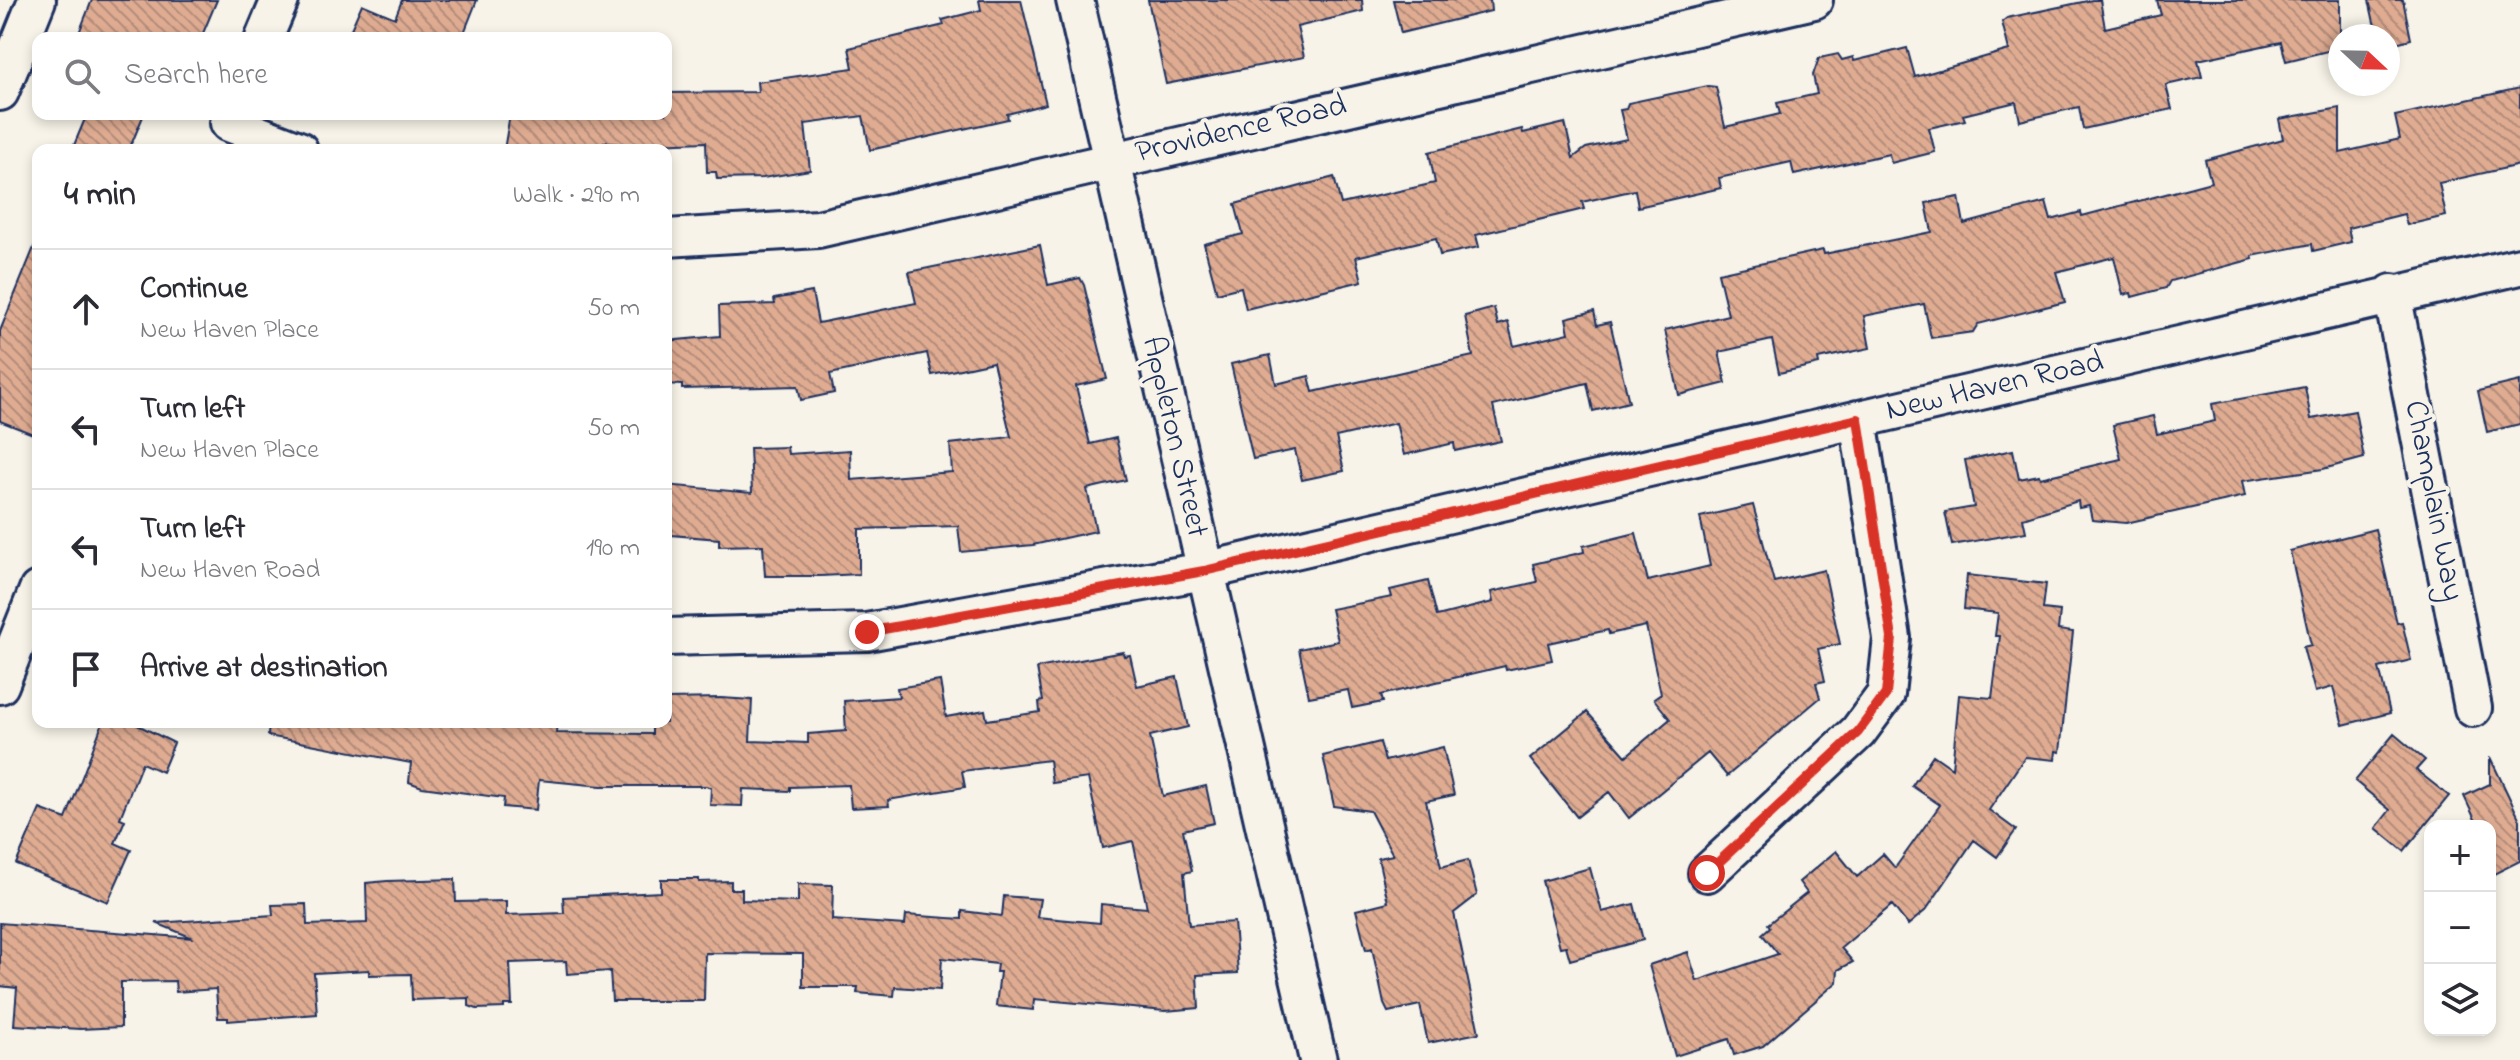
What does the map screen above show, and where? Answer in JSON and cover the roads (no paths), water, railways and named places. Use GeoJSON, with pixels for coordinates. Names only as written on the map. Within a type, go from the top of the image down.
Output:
{"type":"FeatureCollection","features":[{"type":"Feature","properties":{"kind":"street"},"geometry":{"type":"LineString","coordinates":[[0,92],[37,0]]}},
{"type":"Feature","properties":{"kind":"street"},"geometry":{"type":"LineString","coordinates":[[267,32],[280,0]]}},
{"type":"Feature","properties":{"kind":"street","name":"Appleton Street"},"geometry":{"type":"LineString","coordinates":[[1075,0],[1318,1060]]}},
{"type":"Feature","properties":{"kind":"street","name":"Providence Road"},"geometry":{"type":"LineString","coordinates":[[672,238],[818,229],[1814,0]]}},
{"type":"Feature","properties":{"kind":"street"},"geometry":{"type":"LineString","coordinates":[[227,129],[278,144]]}},
{"type":"Feature","properties":{"kind":"street","name":"New Haven Road"},"geometry":{"type":"LineString","coordinates":[[672,637],[867,632],[1204,571],[2392,293],[2520,266]]}},
{"type":"Feature","properties":{"kind":"street","name":"Champlain Way"},"geometry":{"type":"LineString","coordinates":[[2392,293],[2473,708]]}},
{"type":"Feature","properties":{"kind":"street"},"geometry":{"type":"LineString","coordinates":[[1707,873],[1858,732],[1886,694],[1892,638],[1858,419]]}},
{"type":"Feature","properties":{"kind":"street"},"geometry":{"type":"LineString","coordinates":[[0,685],[32,605]]}}]}
